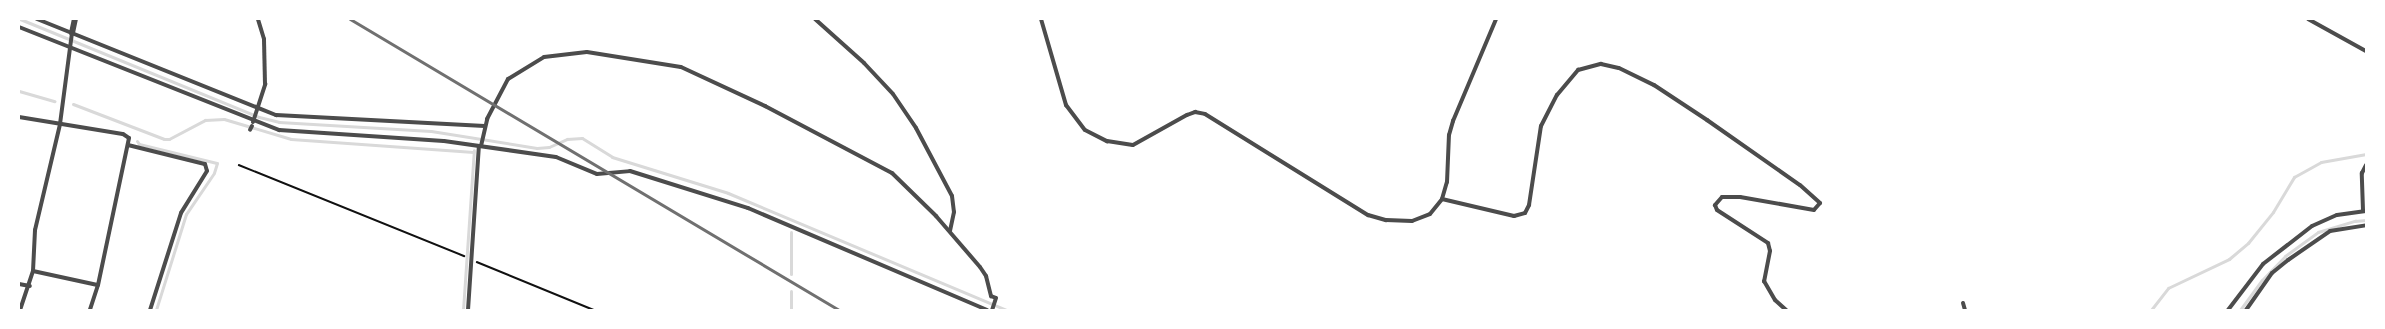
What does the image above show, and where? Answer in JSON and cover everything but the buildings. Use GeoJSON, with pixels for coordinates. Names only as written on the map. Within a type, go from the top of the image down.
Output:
{"type":"FeatureCollection","features":[{"type":"Feature","properties":{"kind":"street"},"geometry":{"type":"LineString","coordinates":[[37,19],[257,110],[281,116],[485,126]]}},
{"type":"Feature","properties":{"kind":"street"},"geometry":{"type":"LineString","coordinates":[[20,310],[30,286],[34,271],[35,230],[60,124],[72,34],[76,19]]}},
{"type":"Feature","properties":{"kind":"street"},"geometry":{"type":"LineString","coordinates":[[250,130],[265,84],[264,39],[258,19]]}},
{"type":"Feature","properties":{"kind":"street"},"geometry":{"type":"LineString","coordinates":[[815,19],[864,63],[893,94],[916,128],[952,196],[954,212],[950,231]]}},
{"type":"Feature","properties":{"kind":"street"},"geometry":{"type":"LineString","coordinates":[[1041,19],[1066,105],[1085,130],[1107,141],[1133,145],[1195,112],[1223,124],[1368,215],[1386,220],[1412,221],[1430,214],[1442,199],[1448,182],[1449,135],[1453,121],[1496,19]]}},
{"type":"Feature","properties":{"kind":"street"},"geometry":{"type":"LineString","coordinates":[[2308,19],[2366,51]]}},
{"type":"Feature","properties":{"kind":"street"},"geometry":{"type":"LineString","coordinates":[[19,27],[71,46],[253,122],[291,132],[444,141],[481,145],[556,157],[597,174],[630,171],[729,201],[987,310]]}},
{"type":"Feature","properties":{"kind":"street"},"geometry":{"type":"LineString","coordinates":[[468,310],[481,145],[485,126],[508,79],[544,57],[574,51],[669,63],[765,106],[892,174],[950,231],[986,276],[995,300],[992,309]]}},
{"type":"Feature","properties":{"kind":"street"},"geometry":{"type":"LineString","coordinates":[[1442,199],[1508,215],[1525,213],[1529,205],[1541,126],[1557,95],[1578,70],[1601,64],[1619,68],[1654,85],[1707,120],[1800,186],[1820,204],[1814,210],[1740,197],[1722,197],[1715,205],[1717,210],[1768,244],[1770,251],[1764,281],[1775,300],[1786,310]]}},
{"type":"Feature","properties":{"kind":"street"},"geometry":{"type":"LineString","coordinates":[[19,117],[123,134],[129,138],[98,285],[90,310]]}},
{"type":"Feature","properties":{"kind":"street"},"geometry":{"type":"LineString","coordinates":[[128,145],[205,164],[207,171],[181,213],[150,310]]}},
{"type":"Feature","properties":{"kind":"street"},"geometry":{"type":"LineString","coordinates":[[2228,310],[2254,274],[2274,254],[2325,219],[2364,210],[2362,173],[2366,165]]}},
{"type":"Feature","properties":{"kind":"street"},"geometry":{"type":"LineString","coordinates":[[2246,310],[2272,273],[2288,260],[2330,231],[2366,225]]}},
{"type":"Feature","properties":{"kind":"street"},"geometry":{"type":"LineString","coordinates":[[34,271],[98,285]]}},
{"type":"Feature","properties":{"kind":"street"},"geometry":{"type":"LineString","coordinates":[[19,284],[30,286]]}},
{"type":"Feature","properties":{"kind":"street"},"geometry":{"type":"LineString","coordinates":[[1963,303],[1965,310]]}},
{"type":"Feature","properties":{"kind":"path"},"geometry":{"type":"LineString","coordinates":[[239,165],[464,256]]}},
{"type":"Feature","properties":{"kind":"path"},"geometry":{"type":"LineString","coordinates":[[471,260],[594,310]]}},
{"type":"Feature","properties":{"kind":"waterway"},"geometry":{"type":"LineString","coordinates":[[20,19],[259,117],[279,122],[431,131],[537,148],[549,147],[567,139],[582,138],[612,157],[728,193],[1007,310]]}},
{"type":"Feature","properties":{"kind":"waterway"},"geometry":{"type":"LineString","coordinates":[[19,91],[55,101]]}},
{"type":"Feature","properties":{"kind":"waterway"},"geometry":{"type":"LineString","coordinates":[[73,104],[164,139],[169,139],[205,120],[224,119],[291,139],[474,152]]}},
{"type":"Feature","properties":{"kind":"waterway"},"geometry":{"type":"LineString","coordinates":[[137,141],[139,144],[217,163],[214,173],[186,214],[156,310]]}},
{"type":"Feature","properties":{"kind":"waterway"},"geometry":{"type":"LineString","coordinates":[[463,310],[474,150]]}},
{"type":"Feature","properties":{"kind":"waterway"},"geometry":{"type":"LineString","coordinates":[[2151,310],[2168,288],[2229,259],[2248,243],[2273,212],[2294,177],[2321,162],[2366,154]]}},
{"type":"Feature","properties":{"kind":"waterway"},"geometry":{"type":"LineString","coordinates":[[2240,310],[2262,280],[2285,256],[2318,232],[2355,221],[2366,220]]}},
{"type":"Feature","properties":{"kind":"waterway"},"geometry":{"type":"LineString","coordinates":[[791,232],[791,274]]}},
{"type":"Feature","properties":{"kind":"waterway"},"geometry":{"type":"LineString","coordinates":[[791,291],[791,310]]}},
{"type":"Feature","properties":{"kind":"railway"},"geometry":{"type":"LineString","coordinates":[[350,19],[839,310]]}}]}
